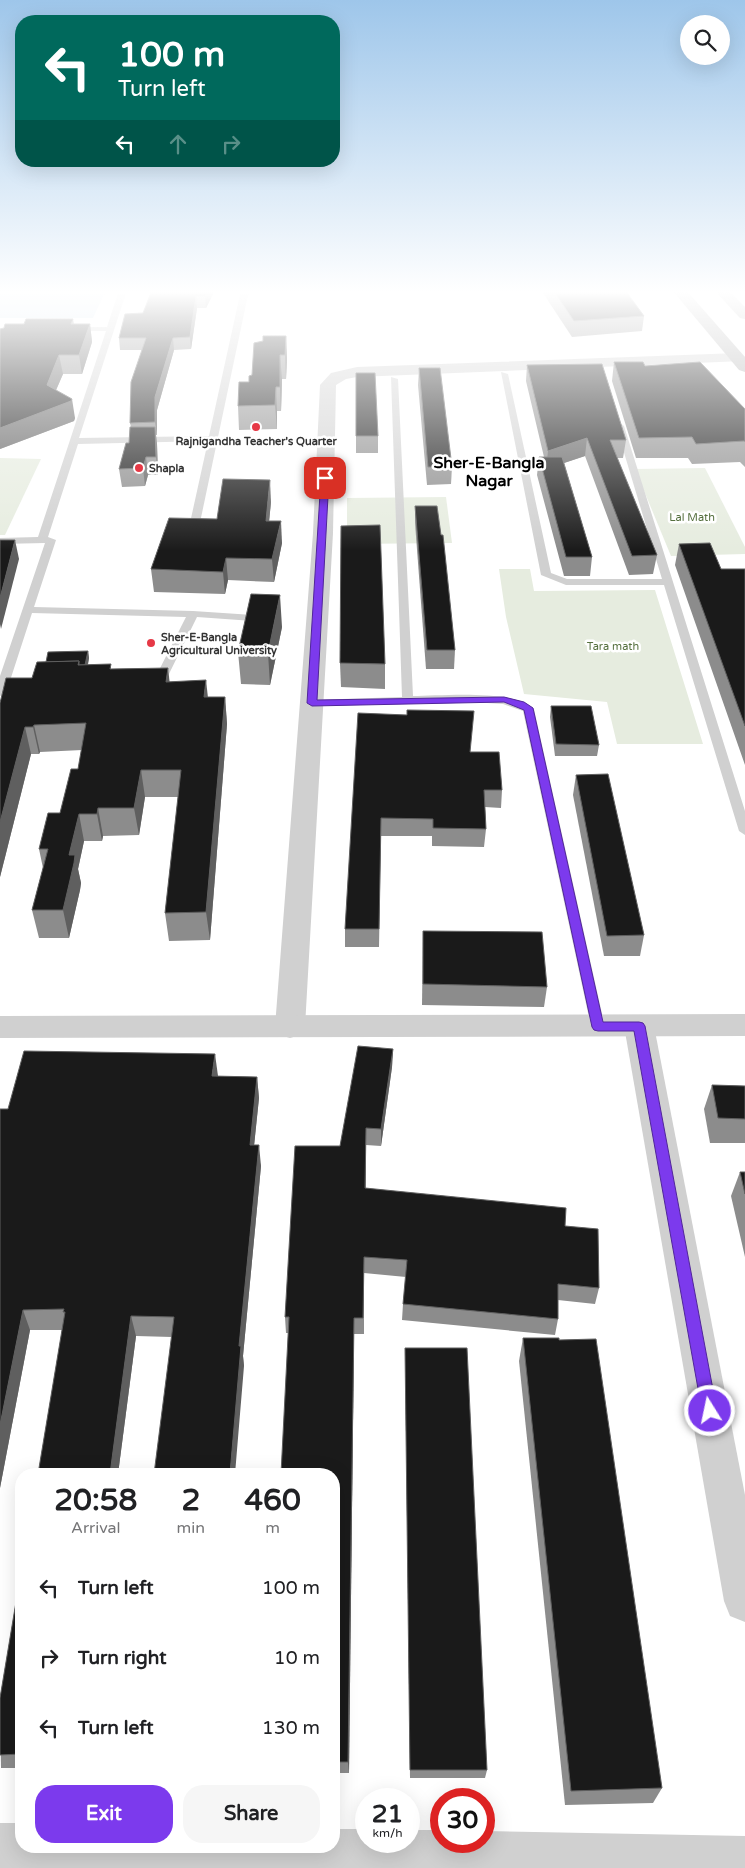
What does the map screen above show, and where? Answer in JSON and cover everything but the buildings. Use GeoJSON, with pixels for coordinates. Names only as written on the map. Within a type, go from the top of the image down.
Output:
{"type":"FeatureCollection","features":[{"type":"Feature","properties":{"kind":"street"},"geometry":{"type":"LineString","coordinates":[[290,1027],[323,533],[328,387],[331,380],[336,377]]}},
{"type":"Feature","properties":{"kind":"street"},"geometry":{"type":"LineString","coordinates":[[328,387],[355,380],[417,377]]}},
{"type":"Feature","properties":{"kind":"street"},"geometry":{"type":"LineString","coordinates":[[0,1027],[598,1027],[745,1025]]}},
{"type":"Feature","properties":{"kind":"street"},"geometry":{"type":"LineString","coordinates":[[639,1026],[745,1602]]}},
{"type":"Feature","properties":{"kind":"street"},"geometry":{"type":"LineString","coordinates":[[0,1846],[15,1846]]}},
{"type":"Feature","properties":{"kind":"street"},"geometry":{"type":"LineString","coordinates":[[340,1852],[745,1859]]}},
{"type":"Feature","properties":{"kind":"lane"},"geometry":{"type":"LineString","coordinates":[[42,540],[96,377]]}},
{"type":"Feature","properties":{"kind":"lane"},"geometry":{"type":"LineString","coordinates":[[193,532],[226,377]]}},
{"type":"Feature","properties":{"kind":"lane"},"geometry":{"type":"LineString","coordinates":[[505,377],[546,575],[566,582],[668,582]]}},
{"type":"Feature","properties":{"kind":"lane"},"geometry":{"type":"LineString","coordinates":[[394,378],[408,700]]}},
{"type":"Feature","properties":{"kind":"lane"},"geometry":{"type":"LineString","coordinates":[[617,417],[745,831]]}},
{"type":"Feature","properties":{"kind":"lane"},"geometry":{"type":"LineString","coordinates":[[74,441],[213,438]]}},
{"type":"Feature","properties":{"kind":"lane"},"geometry":{"type":"LineString","coordinates":[[0,541],[50,540],[5,687]]}},
{"type":"Feature","properties":{"kind":"lane"},"geometry":{"type":"LineString","coordinates":[[28,610],[193,614],[253,618]]}},
{"type":"Feature","properties":{"kind":"lane"},"geometry":{"type":"LineString","coordinates":[[150,682],[160,682],[193,614]]}},
{"type":"Feature","properties":{"kind":"lane"},"geometry":{"type":"LineString","coordinates":[[312,703],[504,700],[528,708],[598,1027]]}},
{"type":"Feature","properties":{"kind":"green space"},"geometry":{"type":"Polygon","coordinates":[[[0,458],[41,459],[5,535],[0,535],[0,458]]]}},
{"type":"Feature","properties":{"kind":"green space","name":"Lal Math"},"geometry":{"type":"Polygon","coordinates":[[[705,468],[745,547],[745,554],[671,556],[635,469],[705,468]]]}},
{"type":"Feature","properties":{"kind":"green space"},"geometry":{"type":"Polygon","coordinates":[[[446,497],[452,543],[347,544],[347,498],[446,497]]]}},
{"type":"Feature","properties":{"kind":"green space","name":"Tara math"},"geometry":{"type":"Polygon","coordinates":[[[499,569],[530,569],[534,591],[655,590],[703,744],[617,744],[607,702],[524,694],[506,617],[499,569]]]}},
{"type":"Feature","properties":{"kind":"place","name":"Rajnigandha Teacher's Quarter"},"geometry":{"type":"Point","coordinates":[256,427]}},
{"type":"Feature","properties":{"kind":"place","name":"Shapla"},"geometry":{"type":"Point","coordinates":[139,468]}},
{"type":"Feature","properties":{"kind":"place","name":"Sher-E-Bangla Agricultural University"},"geometry":{"type":"Point","coordinates":[151,643]}},
{"type":"Feature","properties":{"kind":"district","name":"Sher-E-Bangla Nagar"},"geometry":{"type":"Point","coordinates":[489,471]}},
{"type":"Feature","properties":{"kind":"route"},"geometry":{"type":"LineString","coordinates":[[325,478],[312,703],[504,700],[528,708],[598,1027],[639,1026],[710,1411]]}}]}
